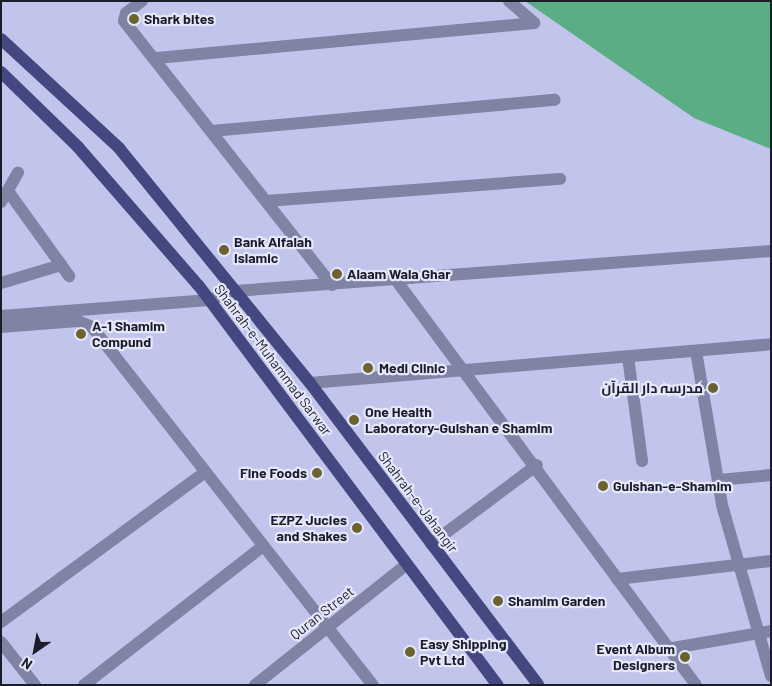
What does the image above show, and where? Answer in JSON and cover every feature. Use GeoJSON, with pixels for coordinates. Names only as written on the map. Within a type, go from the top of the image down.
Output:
{"type":"FeatureCollection","features":[{"type":"Feature","properties":{"kind":"main road","name":"Shahrah-e-Muhammad Sarwar"},"geometry":{"type":"LineString","coordinates":[[1,39],[119,148],[235,291]]}},
{"type":"Feature","properties":{"kind":"main road","name":"Shahrah-e-Muhammad Sarwar"},"geometry":{"type":"LineString","coordinates":[[1,72],[78,147],[209,300],[498,685]]}},
{"type":"Feature","properties":{"kind":"main road","name":"Shahrah-e-Jahangir"},"geometry":{"type":"LineString","coordinates":[[235,291],[310,383],[538,685]]}},
{"type":"Feature","properties":{"kind":"street"},"geometry":{"type":"LineString","coordinates":[[142,1],[126,12],[124,21],[156,58],[332,285]]}},
{"type":"Feature","properties":{"kind":"street"},"geometry":{"type":"LineString","coordinates":[[156,58],[534,22],[509,1]]}},
{"type":"Feature","properties":{"kind":"street"},"geometry":{"type":"LineString","coordinates":[[212,131],[554,100]]}},
{"type":"Feature","properties":{"kind":"street"},"geometry":{"type":"LineString","coordinates":[[18,173],[5,196],[69,276]]}},
{"type":"Feature","properties":{"kind":"street"},"geometry":{"type":"LineString","coordinates":[[266,201],[560,179]]}},
{"type":"Feature","properties":{"kind":"street"},"geometry":{"type":"LineString","coordinates":[[1,316],[209,300],[235,291],[771,251]]}},
{"type":"Feature","properties":{"kind":"street"},"geometry":{"type":"LineString","coordinates":[[1,283],[60,265]]}},
{"type":"Feature","properties":{"kind":"street"},"geometry":{"type":"LineString","coordinates":[[396,280],[537,465],[667,649],[696,685]]}},
{"type":"Feature","properties":{"kind":"street"},"geometry":{"type":"LineString","coordinates":[[1,327],[86,322],[373,685]]}},
{"type":"Feature","properties":{"kind":"street"},"geometry":{"type":"LineString","coordinates":[[310,383],[463,368],[628,357],[771,344]]}},
{"type":"Feature","properties":{"kind":"street"},"geometry":{"type":"LineString","coordinates":[[696,351],[719,480],[757,633],[771,676]]}},
{"type":"Feature","properties":{"kind":"street"},"geometry":{"type":"LineString","coordinates":[[628,357],[642,461]]}},
{"type":"Feature","properties":{"kind":"street"},"geometry":{"type":"LineString","coordinates":[[431,544],[537,465]]}},
{"type":"Feature","properties":{"kind":"street"},"geometry":{"type":"LineString","coordinates":[[1,622],[204,473]]}},
{"type":"Feature","properties":{"kind":"street"},"geometry":{"type":"LineString","coordinates":[[719,480],[771,475]]}},
{"type":"Feature","properties":{"kind":"street"},"geometry":{"type":"LineString","coordinates":[[84,685],[263,546]]}},
{"type":"Feature","properties":{"kind":"street"},"geometry":{"type":"LineString","coordinates":[[617,579],[740,567],[771,561]]}},
{"type":"Feature","properties":{"kind":"street","name":"Quran Street"},"geometry":{"type":"LineString","coordinates":[[255,685],[407,564]]}},
{"type":"Feature","properties":{"kind":"street"},"geometry":{"type":"LineString","coordinates":[[667,649],[771,631]]}},
{"type":"Feature","properties":{"kind":"street"},"geometry":{"type":"LineString","coordinates":[[1,642],[35,685]]}},
{"type":"Feature","properties":{"kind":"green space"},"geometry":{"type":"Polygon","coordinates":[[[525,1],[771,1],[771,149],[694,118],[525,1]]]}},
{"type":"Feature","properties":{"kind":"place","name":"Shark bites"},"geometry":{"type":"Point","coordinates":[134,19]}},
{"type":"Feature","properties":{"kind":"place","name":"Bank Alfalah Islamic"},"geometry":{"type":"Point","coordinates":[224,250]}},
{"type":"Feature","properties":{"kind":"place","name":"Alaam Wala Ghar"},"geometry":{"type":"Point","coordinates":[337,274]}},
{"type":"Feature","properties":{"kind":"place","name":"A-1 Shamim Compund"},"geometry":{"type":"Point","coordinates":[81,334]}},
{"type":"Feature","properties":{"kind":"place","name":"Medi Clinic"},"geometry":{"type":"Point","coordinates":[368,368]}},
{"type":"Feature","properties":{"kind":"place","name":"مدرسہ دار القرآن"},"geometry":{"type":"Point","coordinates":[713,388]}},
{"type":"Feature","properties":{"kind":"place","name":"One Health Laboratory-Gulshan e Shamim"},"geometry":{"type":"Point","coordinates":[354,420]}},
{"type":"Feature","properties":{"kind":"place","name":"Fine Foods"},"geometry":{"type":"Point","coordinates":[317,473]}},
{"type":"Feature","properties":{"kind":"place","name":"Gulshan-e-Shamim"},"geometry":{"type":"Point","coordinates":[603,486]}},
{"type":"Feature","properties":{"kind":"place","name":"EZPZ Jucies and Shakes"},"geometry":{"type":"Point","coordinates":[357,528]}},
{"type":"Feature","properties":{"kind":"place","name":"Shamim Garden"},"geometry":{"type":"Point","coordinates":[498,601]}},
{"type":"Feature","properties":{"kind":"place","name":"Easy Shipping Pvt Ltd"},"geometry":{"type":"Point","coordinates":[410,652]}},
{"type":"Feature","properties":{"kind":"place","name":"Event Album Designers"},"geometry":{"type":"Point","coordinates":[685,657]}}]}
